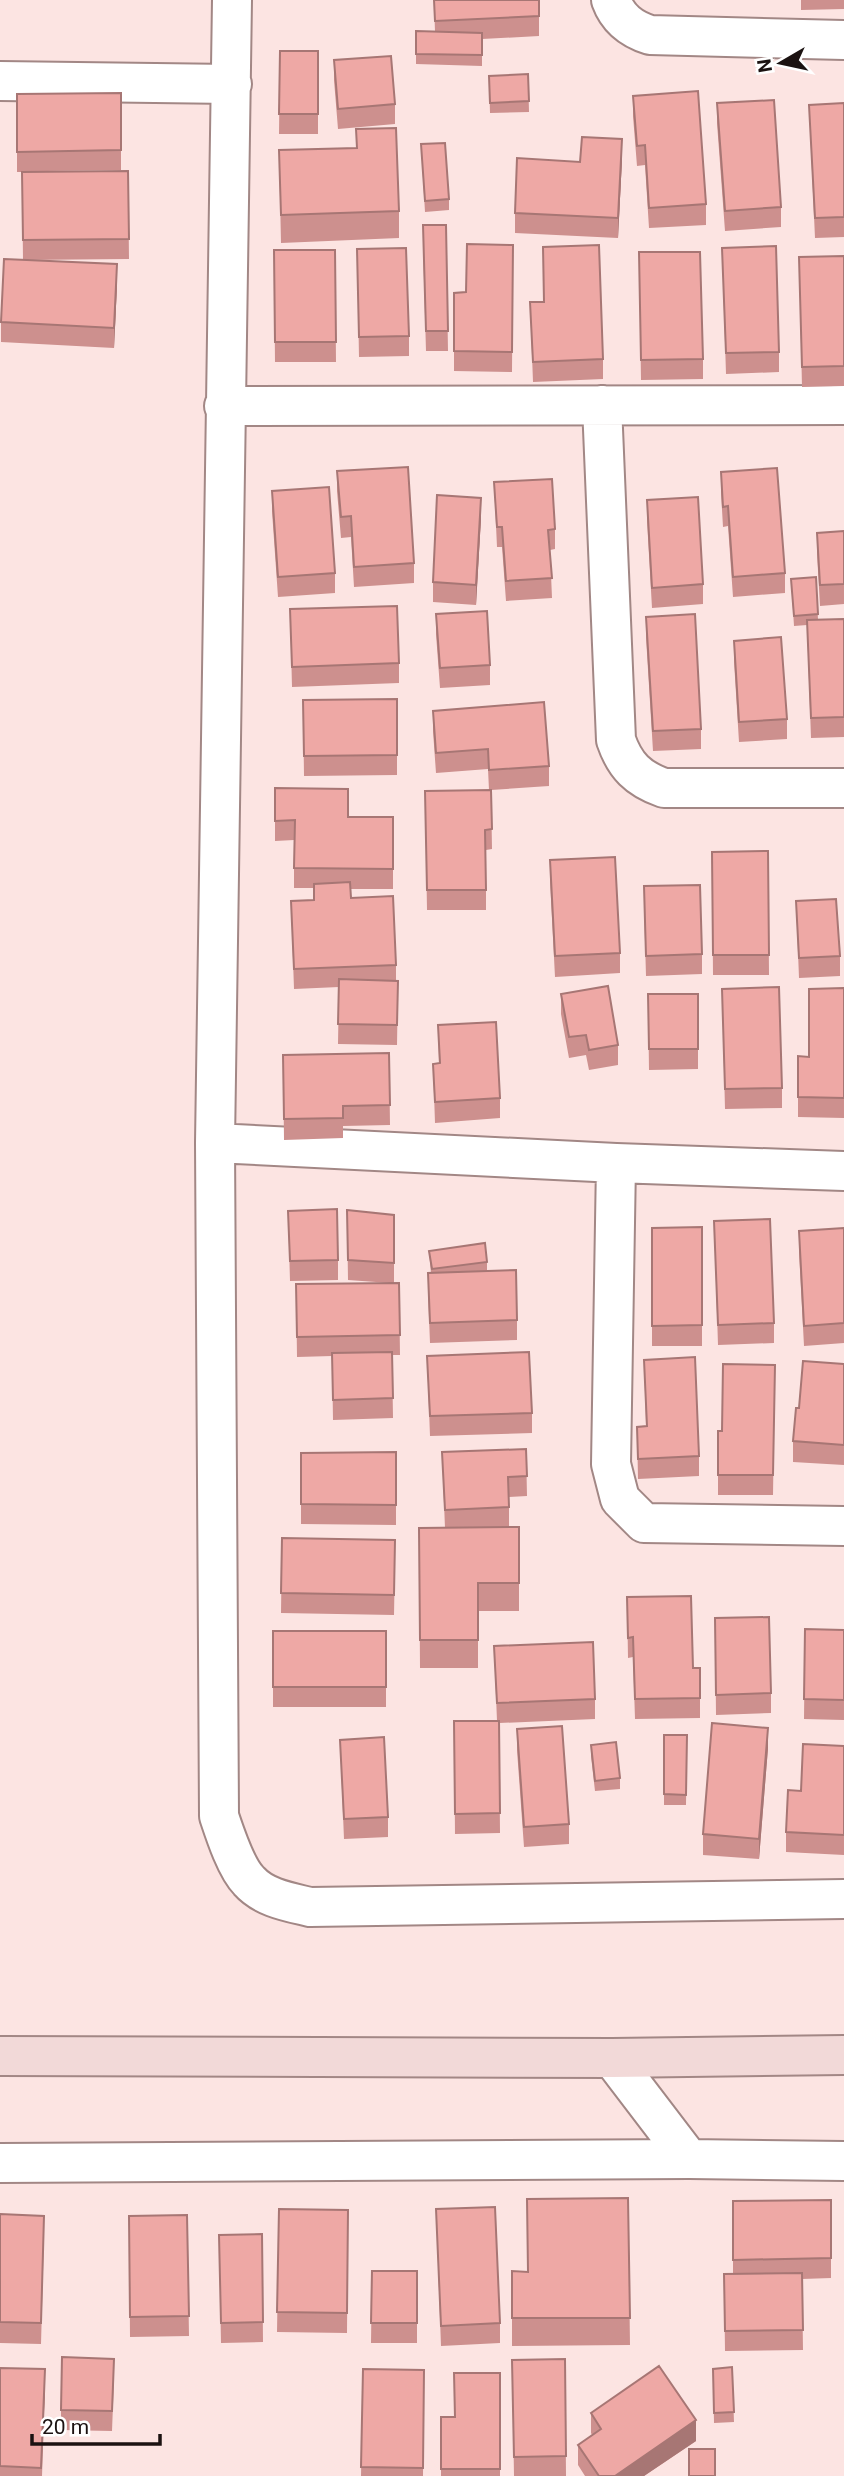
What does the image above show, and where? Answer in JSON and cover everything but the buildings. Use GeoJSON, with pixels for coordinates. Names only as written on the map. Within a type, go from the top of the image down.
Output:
{"type":"FeatureCollection","features":[{"type":"Feature","properties":{"kind":"street"},"geometry":{"type":"LineString","coordinates":[[232,0],[215,1143],[219,1816],[231,1849],[249,1881],[278,1899],[310,1907],[844,1899]]}},
{"type":"Feature","properties":{"kind":"street"},"geometry":{"type":"LineString","coordinates":[[611,0],[621,19],[635,30],[650,36],[844,40]]}},
{"type":"Feature","properties":{"kind":"street"},"geometry":{"type":"LineString","coordinates":[[0,81],[232,84]]}},
{"type":"Feature","properties":{"kind":"street"},"geometry":{"type":"LineString","coordinates":[[602,405],[616,740],[622,758],[636,774],[649,783],[664,788],[844,788]]}},
{"type":"Feature","properties":{"kind":"street"},"geometry":{"type":"LineString","coordinates":[[224,406],[844,405]]}},
{"type":"Feature","properties":{"kind":"street"},"geometry":{"type":"LineString","coordinates":[[215,1143],[616,1163],[844,1171]]}},
{"type":"Feature","properties":{"kind":"street"},"geometry":{"type":"LineString","coordinates":[[616,1163],[611,1465],[620,1499],[644,1523],[844,1526]]}},
{"type":"Feature","properties":{"kind":"street"},"geometry":{"type":"LineString","coordinates":[[0,2056],[612,2058],[844,2055]]}},
{"type":"Feature","properties":{"kind":"street"},"geometry":{"type":"LineString","coordinates":[[612,2058],[689,2159]]}},
{"type":"Feature","properties":{"kind":"street"},"geometry":{"type":"LineString","coordinates":[[0,2163],[689,2159],[844,2161]]}}]}
